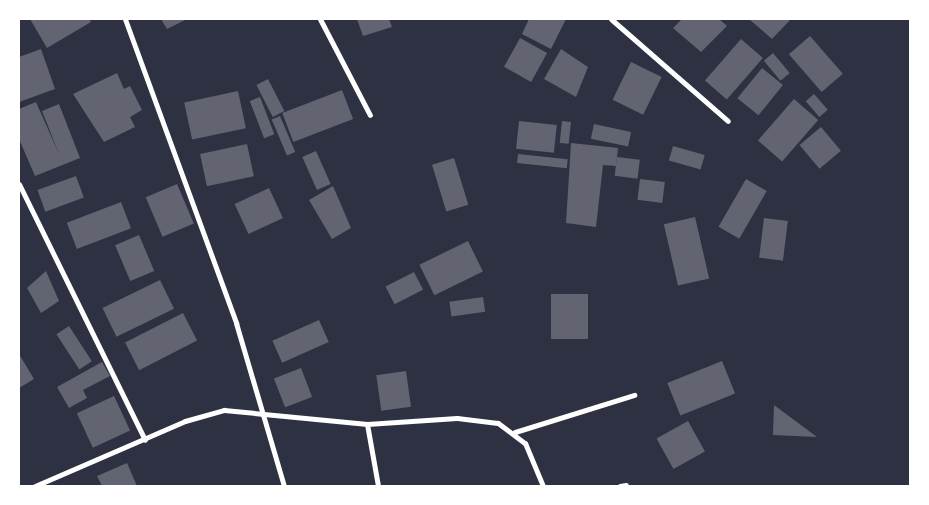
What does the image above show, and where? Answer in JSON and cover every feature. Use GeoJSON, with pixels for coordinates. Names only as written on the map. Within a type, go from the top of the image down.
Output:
{"type":"FeatureCollection","features":[{"type":"Feature","properties":{"kind":"street"},"geometry":{"type":"LineString","coordinates":[[125,19],[236,323],[284,486]]}},
{"type":"Feature","properties":{"kind":"street"},"geometry":{"type":"LineString","coordinates":[[320,19],[370,115]]}},
{"type":"Feature","properties":{"kind":"street"},"geometry":{"type":"LineString","coordinates":[[611,19],[728,121]]}},
{"type":"Feature","properties":{"kind":"street"},"geometry":{"type":"LineString","coordinates":[[19,184],[145,440]]}},
{"type":"Feature","properties":{"kind":"street"},"geometry":{"type":"LineString","coordinates":[[515,432],[634,395]]}},
{"type":"Feature","properties":{"kind":"street"},"geometry":{"type":"LineString","coordinates":[[35,486],[203,414],[224,410],[367,424],[478,419],[515,432],[532,455],[543,486]]}},
{"type":"Feature","properties":{"kind":"street"},"geometry":{"type":"LineString","coordinates":[[367,424],[378,486]]}},
{"type":"Feature","properties":{"kind":"building"},"geometry":{"type":"Polygon","coordinates":[[[30,19],[89,19],[91,22],[47,48],[30,19]]]}},
{"type":"Feature","properties":{"kind":"building"},"geometry":{"type":"Polygon","coordinates":[[[161,19],[187,19],[167,29],[161,19]]]}},
{"type":"Feature","properties":{"kind":"building"},"geometry":{"type":"Polygon","coordinates":[[[357,19],[389,19],[392,27],[363,36],[357,19]]]}},
{"type":"Feature","properties":{"kind":"building"},"geometry":{"type":"Polygon","coordinates":[[[529,19],[566,19],[551,49],[522,34],[529,19]]]}},
{"type":"Feature","properties":{"kind":"building"},"geometry":{"type":"Polygon","coordinates":[[[682,19],[719,19],[727,26],[701,52],[673,28],[682,19]]]}},
{"type":"Feature","properties":{"kind":"building"},"geometry":{"type":"Polygon","coordinates":[[[749,19],[791,19],[772,39],[749,19]]]}},
{"type":"Feature","properties":{"kind":"building"},"geometry":{"type":"Polygon","coordinates":[[[810,36],[843,74],[822,92],[789,54],[810,36]]]}},
{"type":"Feature","properties":{"kind":"building"},"geometry":{"type":"Polygon","coordinates":[[[520,38],[547,53],[531,82],[504,67],[520,38]]]}},
{"type":"Feature","properties":{"kind":"building"},"geometry":{"type":"Polygon","coordinates":[[[741,39],[763,58],[727,100],[705,81],[741,39]]]}},
{"type":"Feature","properties":{"kind":"building"},"geometry":{"type":"Polygon","coordinates":[[[41,49],[55,89],[19,102],[19,57],[41,49]]]}},
{"type":"Feature","properties":{"kind":"building"},"geometry":{"type":"Polygon","coordinates":[[[561,49],[588,67],[576,97],[544,79],[561,49]]]}},
{"type":"Feature","properties":{"kind":"building"},"geometry":{"type":"Polygon","coordinates":[[[773,53],[790,73],[781,81],[764,61],[773,53]]]}},
{"type":"Feature","properties":{"kind":"building"},"geometry":{"type":"Polygon","coordinates":[[[631,62],[662,77],[643,115],[613,100],[631,62]]]}},
{"type":"Feature","properties":{"kind":"building"},"geometry":{"type":"Polygon","coordinates":[[[762,68],[783,85],[758,115],[737,98],[762,68]]]}},
{"type":"Feature","properties":{"kind":"building"},"geometry":{"type":"Polygon","coordinates":[[[117,73],[124,89],[130,86],[142,110],[130,117],[135,127],[104,142],[73,94],[117,73]]]}},
{"type":"Feature","properties":{"kind":"building"},"geometry":{"type":"Polygon","coordinates":[[[268,79],[284,111],[273,117],[256,85],[268,79]]]}},
{"type":"Feature","properties":{"kind":"building"},"geometry":{"type":"Polygon","coordinates":[[[342,90],[353,119],[293,142],[282,113],[342,90]]]}},
{"type":"Feature","properties":{"kind":"building"},"geometry":{"type":"Polygon","coordinates":[[[238,91],[246,128],[192,140],[184,102],[238,91]]]}},
{"type":"Feature","properties":{"kind":"building"},"geometry":{"type":"Polygon","coordinates":[[[814,94],[828,110],[819,117],[806,101],[814,94]]]}},
{"type":"Feature","properties":{"kind":"building"},"geometry":{"type":"Polygon","coordinates":[[[260,97],[274,134],[264,138],[250,101],[260,97]]]}},
{"type":"Feature","properties":{"kind":"building"},"geometry":{"type":"Polygon","coordinates":[[[794,99],[818,120],[782,162],[758,141],[794,99]]]}},
{"type":"Feature","properties":{"kind":"building"},"geometry":{"type":"Polygon","coordinates":[[[36,102],[59,154],[42,111],[59,104],[80,158],[35,176],[19,139],[19,109],[36,102]]]}},
{"type":"Feature","properties":{"kind":"building"},"geometry":{"type":"Polygon","coordinates":[[[280,116],[295,152],[287,155],[272,120],[280,116]]]}},
{"type":"Feature","properties":{"kind":"building"},"geometry":{"type":"Polygon","coordinates":[[[519,121],[557,125],[554,153],[516,149],[519,121]]]}},
{"type":"Feature","properties":{"kind":"building"},"geometry":{"type":"Polygon","coordinates":[[[562,121],[571,122],[569,144],[560,143],[562,121]]]}},
{"type":"Feature","properties":{"kind":"building"},"geometry":{"type":"Polygon","coordinates":[[[594,124],[631,132],[628,147],[591,139],[594,124]]]}},
{"type":"Feature","properties":{"kind":"building"},"geometry":{"type":"Polygon","coordinates":[[[821,127],[841,151],[819,169],[800,145],[821,127]]]}},
{"type":"Feature","properties":{"kind":"building"},"geometry":{"type":"Polygon","coordinates":[[[571,143],[618,148],[616,166],[603,165],[596,227],[566,223],[571,143]]]}},
{"type":"Feature","properties":{"kind":"building"},"geometry":{"type":"Polygon","coordinates":[[[247,144],[254,176],[207,186],[200,154],[247,144]]]}},
{"type":"Feature","properties":{"kind":"building"},"geometry":{"type":"Polygon","coordinates":[[[673,146],[705,155],[701,170],[669,160],[673,146]]]}},
{"type":"Feature","properties":{"kind":"building"},"geometry":{"type":"Polygon","coordinates":[[[316,151],[331,184],[317,190],[302,157],[316,151]]]}},
{"type":"Feature","properties":{"kind":"building"},"geometry":{"type":"Polygon","coordinates":[[[518,154],[568,159],[567,168],[517,163],[518,154]]]}},
{"type":"Feature","properties":{"kind":"building"},"geometry":{"type":"Polygon","coordinates":[[[617,157],[640,160],[638,179],[615,176],[617,157]]]}},
{"type":"Feature","properties":{"kind":"building"},"geometry":{"type":"Polygon","coordinates":[[[454,158],[468,205],[446,212],[432,165],[454,158]]]}},
{"type":"Feature","properties":{"kind":"building"},"geometry":{"type":"Polygon","coordinates":[[[76,176],[84,198],[45,212],[37,190],[76,176]]]}},
{"type":"Feature","properties":{"kind":"building"},"geometry":{"type":"Polygon","coordinates":[[[640,179],[665,182],[662,203],[637,200],[640,179]]]}},
{"type":"Feature","properties":{"kind":"building"},"geometry":{"type":"Polygon","coordinates":[[[746,179],[767,191],[739,239],[718,227],[746,179]]]}},
{"type":"Feature","properties":{"kind":"building"},"geometry":{"type":"Polygon","coordinates":[[[177,184],[194,224],[163,237],[146,197],[177,184]]]}},
{"type":"Feature","properties":{"kind":"building"},"geometry":{"type":"Polygon","coordinates":[[[333,186],[351,228],[332,239],[309,200],[333,186]]]}},
{"type":"Feature","properties":{"kind":"building"},"geometry":{"type":"Polygon","coordinates":[[[269,188],[283,218],[249,234],[235,204],[269,188]]]}},
{"type":"Feature","properties":{"kind":"building"},"geometry":{"type":"Polygon","coordinates":[[[121,202],[131,228],[77,249],[67,223],[121,202]]]}},
{"type":"Feature","properties":{"kind":"building"},"geometry":{"type":"Polygon","coordinates":[[[695,217],[709,278],[678,286],[664,224],[695,217]]]}},
{"type":"Feature","properties":{"kind":"building"},"geometry":{"type":"Polygon","coordinates":[[[764,218],[788,221],[783,261],[759,258],[764,218]]]}},
{"type":"Feature","properties":{"kind":"building"},"geometry":{"type":"Polygon","coordinates":[[[139,235],[154,271],[130,281],[115,245],[139,235]]]}},
{"type":"Feature","properties":{"kind":"building"},"geometry":{"type":"Polygon","coordinates":[[[468,241],[483,272],[434,295],[419,265],[468,241]]]}},
{"type":"Feature","properties":{"kind":"building"},"geometry":{"type":"Polygon","coordinates":[[[46,271],[59,301],[41,313],[27,288],[46,271]]]}},
{"type":"Feature","properties":{"kind":"building"},"geometry":{"type":"Polygon","coordinates":[[[414,272],[423,290],[395,304],[385,287],[414,272]]]}},
{"type":"Feature","properties":{"kind":"building"},"geometry":{"type":"Polygon","coordinates":[[[160,280],[174,309],[117,337],[102,308],[160,280]]]}},
{"type":"Feature","properties":{"kind":"building"},"geometry":{"type":"Polygon","coordinates":[[[551,294],[588,294],[588,339],[551,339],[551,294]]]}},
{"type":"Feature","properties":{"kind":"building"},"geometry":{"type":"Polygon","coordinates":[[[483,297],[485,312],[451,317],[449,302],[483,297]]]}},
{"type":"Feature","properties":{"kind":"building"},"geometry":{"type":"Polygon","coordinates":[[[183,313],[197,341],[139,370],[125,343],[183,313]]]}},
{"type":"Feature","properties":{"kind":"building"},"geometry":{"type":"Polygon","coordinates":[[[319,320],[329,342],[282,363],[272,341],[319,320]]]}},
{"type":"Feature","properties":{"kind":"building"},"geometry":{"type":"Polygon","coordinates":[[[69,326],[92,361],[79,369],[56,334],[69,326]]]}},
{"type":"Feature","properties":{"kind":"building"},"geometry":{"type":"Polygon","coordinates":[[[19,354],[34,379],[19,388],[19,354]]]}},
{"type":"Feature","properties":{"kind":"building"},"geometry":{"type":"Polygon","coordinates":[[[722,361],[735,393],[680,416],[667,383],[722,361]]]}},
{"type":"Feature","properties":{"kind":"building"},"geometry":{"type":"Polygon","coordinates":[[[102,362],[110,376],[83,390],[87,398],[69,408],[57,387],[102,362]]]}},
{"type":"Feature","properties":{"kind":"building"},"geometry":{"type":"Polygon","coordinates":[[[301,368],[312,397],[285,407],[274,378],[301,368]]]}},
{"type":"Feature","properties":{"kind":"building"},"geometry":{"type":"Polygon","coordinates":[[[406,371],[411,407],[381,411],[376,375],[406,371]]]}},
{"type":"Feature","properties":{"kind":"building"},"geometry":{"type":"Polygon","coordinates":[[[114,396],[130,430],[93,448],[77,413],[114,396]]]}},
{"type":"Feature","properties":{"kind":"building"},"geometry":{"type":"Polygon","coordinates":[[[774,405],[817,437],[773,435],[774,405]]]}},
{"type":"Feature","properties":{"kind":"building"},"geometry":{"type":"Polygon","coordinates":[[[688,421],[705,452],[673,469],[657,438],[688,421]]]}},
{"type":"Feature","properties":{"kind":"building"},"geometry":{"type":"Polygon","coordinates":[[[127,463],[137,486],[102,486],[97,476],[127,463]]]}}]}
